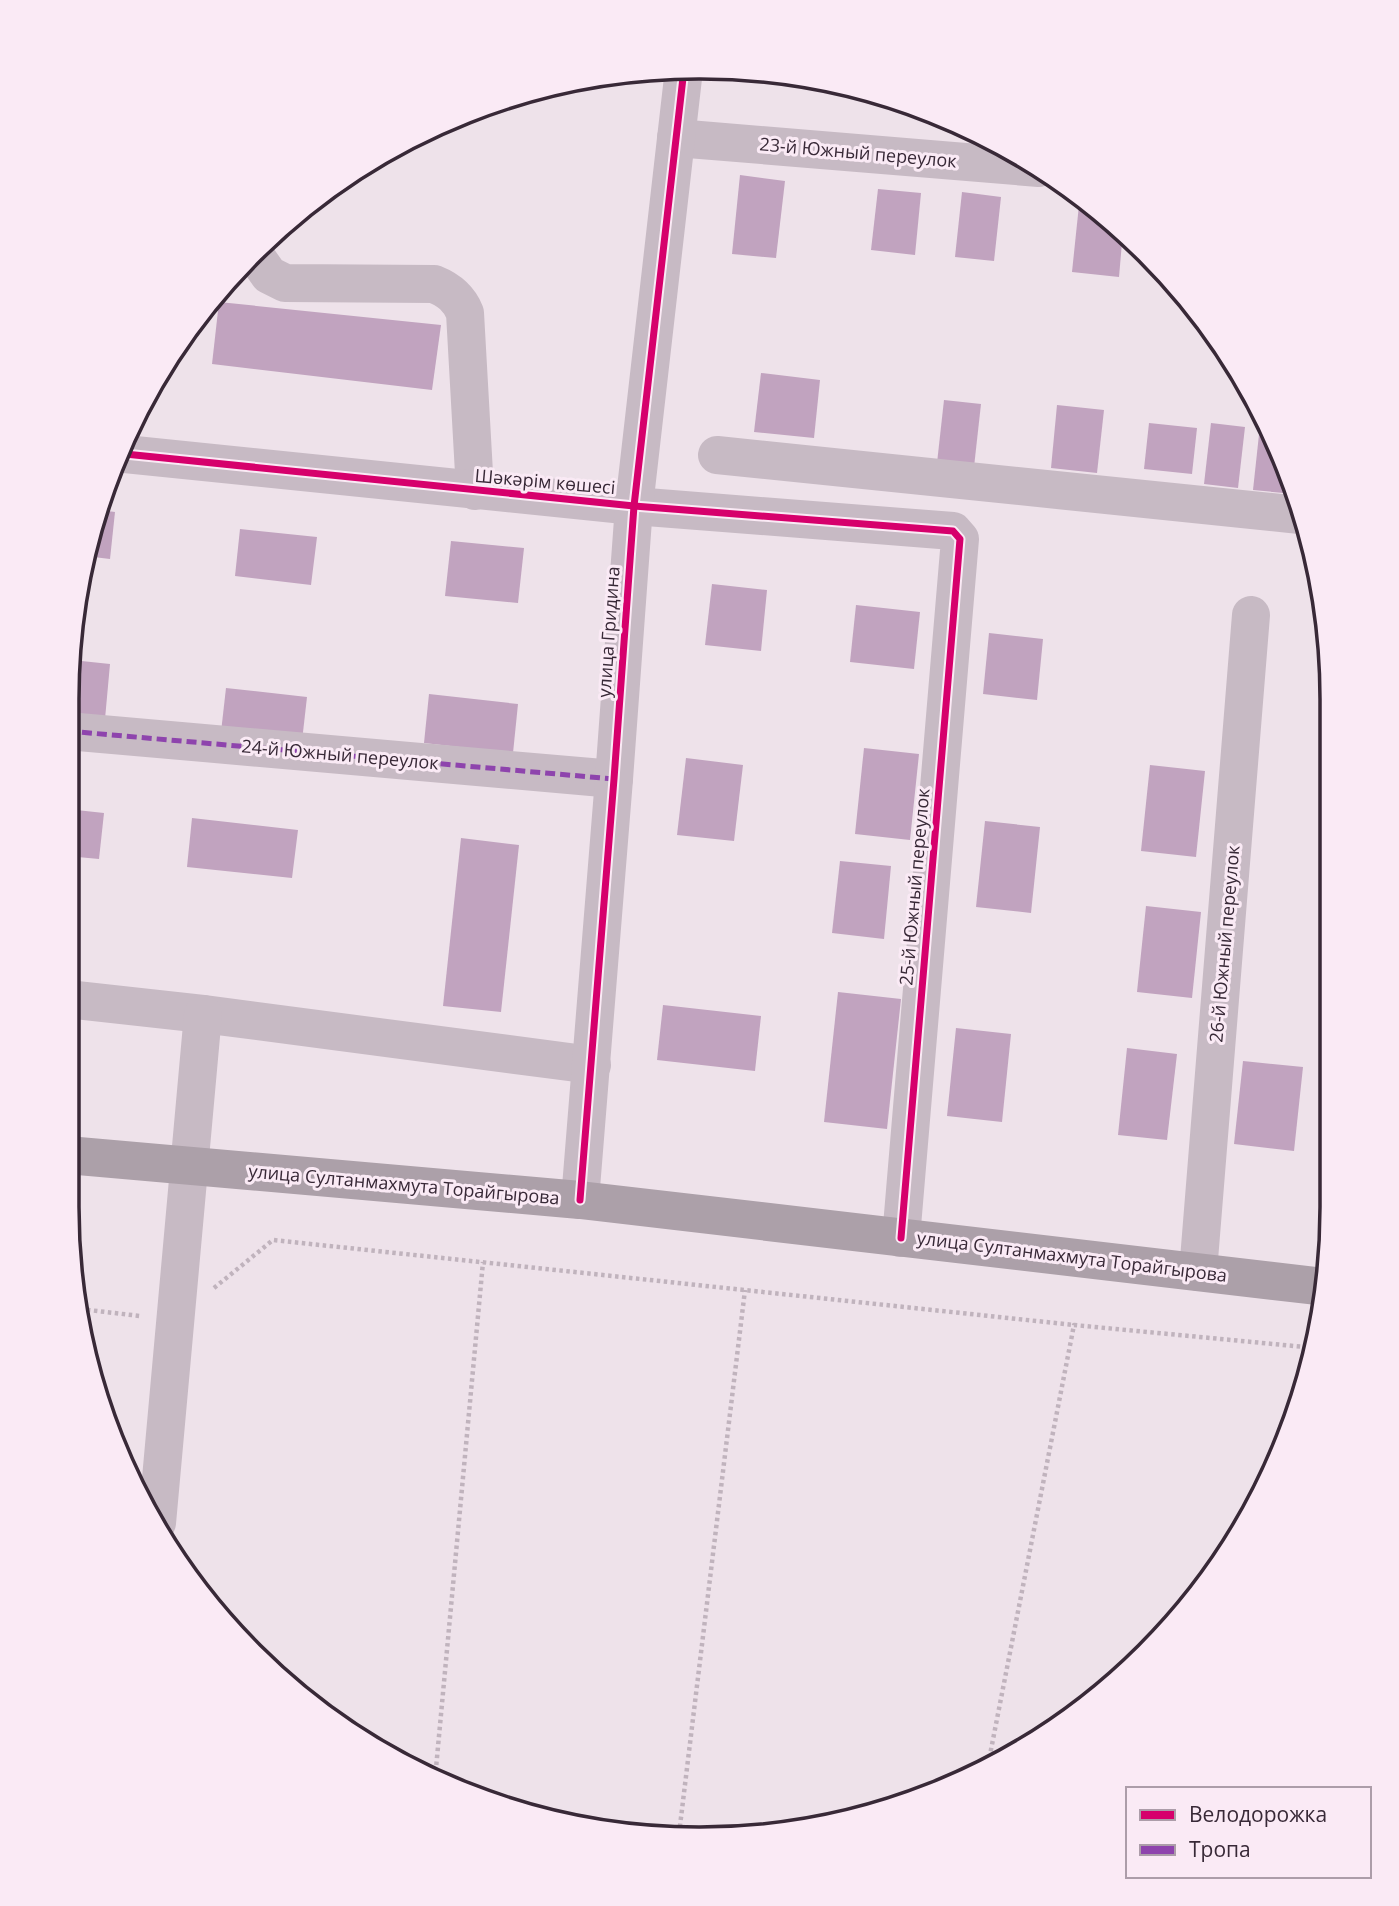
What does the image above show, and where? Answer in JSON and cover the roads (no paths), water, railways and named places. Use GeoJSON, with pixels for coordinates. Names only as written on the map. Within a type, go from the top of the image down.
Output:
{"type":"FeatureCollection","features":[{"type":"Feature","properties":{"kind":"main road","name":"улица Султанмахмута Торайгырова"},"geometry":{"type":"LineString","coordinates":[[79,1156],[580,1200],[1315,1286]]}},
{"type":"Feature","properties":{"kind":"street","name":"улица Гридина"},"geometry":{"type":"LineString","coordinates":[[580,1200],[634,506],[683,79]]}},
{"type":"Feature","properties":{"kind":"street","name":"23-й Южный переулок"},"geometry":{"type":"LineString","coordinates":[[676,138],[1017,166]]}},
{"type":"Feature","properties":{"kind":"street"},"geometry":{"type":"LineString","coordinates":[[260,262],[269,275],[285,283],[434,284],[444,288],[461,303],[465,313],[475,491]]}},
{"type":"Feature","properties":{"kind":"street","name":"Шәкәрім көшесі"},"geometry":{"type":"LineString","coordinates":[[129,454],[634,506],[953,531],[960,539]]}},
{"type":"Feature","properties":{"kind":"street"},"geometry":{"type":"LineString","coordinates":[[717,455],[1291,514]]}},
{"type":"Feature","properties":{"kind":"street","name":"25-й Южный переулок"},"geometry":{"type":"LineString","coordinates":[[901,1237],[960,539]]}},
{"type":"Feature","properties":{"kind":"street","name":"26-й Южный переулок"},"geometry":{"type":"LineString","coordinates":[[1198,1272],[1251,615]]}},
{"type":"Feature","properties":{"kind":"street","name":"24-й Южный переулок"},"geometry":{"type":"LineString","coordinates":[[79,732],[614,779]]}},
{"type":"Feature","properties":{"kind":"street"},"geometry":{"type":"LineString","coordinates":[[79,1000],[592,1065]]}},
{"type":"Feature","properties":{"kind":"street"},"geometry":{"type":"LineString","coordinates":[[158,1510],[203,1014]]}}]}
